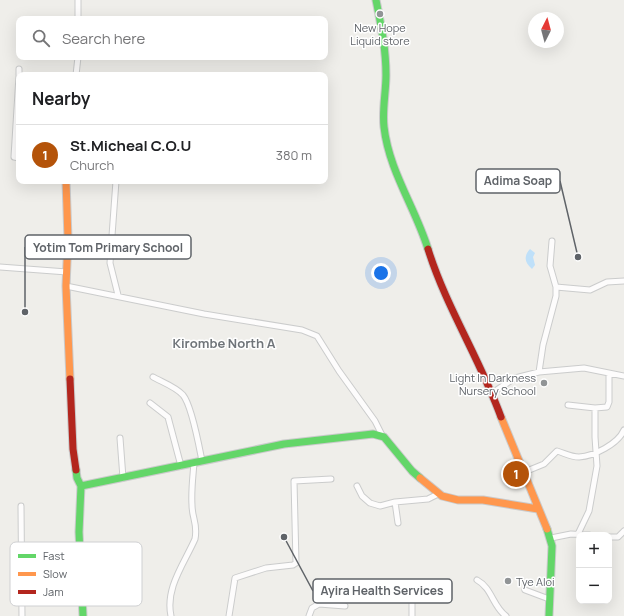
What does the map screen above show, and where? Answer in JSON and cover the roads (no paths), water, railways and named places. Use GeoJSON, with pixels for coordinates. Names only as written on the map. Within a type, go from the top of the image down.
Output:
{"type":"FeatureCollection","features":[{"type":"Feature","properties":{"kind":"street"},"geometry":{"type":"LineString","coordinates":[[78,0],[78,16]]}},
{"type":"Feature","properties":{"kind":"street"},"geometry":{"type":"LineString","coordinates":[[376,0],[384,37],[386,75],[384,126],[391,162],[423,232],[436,274],[492,393],[522,473],[551,538],[552,546],[549,616]]}},
{"type":"Feature","properties":{"kind":"street"},"geometry":{"type":"LineString","coordinates":[[76,72],[78,60]]}},
{"type":"Feature","properties":{"kind":"street"},"geometry":{"type":"LineString","coordinates":[[16,124],[14,157],[16,157]]}},
{"type":"Feature","properties":{"kind":"street"},"geometry":{"type":"LineString","coordinates":[[66,184],[68,234],[66,286],[74,449],[77,478],[81,486],[79,542]]}},
{"type":"Feature","properties":{"kind":"street"},"geometry":{"type":"LineString","coordinates":[[116,184],[110,263],[118,295]]}},
{"type":"Feature","properties":{"kind":"street"},"geometry":{"type":"LineString","coordinates":[[539,372],[543,345],[555,303],[556,287],[550,269],[552,242]]}},
{"type":"Feature","properties":{"kind":"street"},"geometry":{"type":"LineString","coordinates":[[0,267],[66,272]]}},
{"type":"Feature","properties":{"kind":"street"},"geometry":{"type":"LineString","coordinates":[[556,287],[590,290],[607,282],[624,281]]}},
{"type":"Feature","properties":{"kind":"street"},"geometry":{"type":"LineString","coordinates":[[66,286],[118,295],[175,309],[302,330],[314,334],[375,421],[382,435],[412,471],[438,494],[452,499],[483,500],[538,509]]}},
{"type":"Feature","properties":{"kind":"street"},"geometry":{"type":"LineString","coordinates":[[492,393],[515,378],[539,372],[584,368],[624,376]]}},
{"type":"Feature","properties":{"kind":"street"},"geometry":{"type":"LineString","coordinates":[[568,405],[607,408],[609,402],[609,374]]}},
{"type":"Feature","properties":{"kind":"street"},"geometry":{"type":"LineString","coordinates":[[153,376],[179,392],[185,398],[196,432],[202,461]]}},
{"type":"Feature","properties":{"kind":"street"},"geometry":{"type":"LineString","coordinates":[[150,403],[168,417],[181,466]]}},
{"type":"Feature","properties":{"kind":"street"},"geometry":{"type":"LineString","coordinates":[[579,532],[589,511],[597,466],[595,437],[596,408]]}},
{"type":"Feature","properties":{"kind":"street"},"geometry":{"type":"LineString","coordinates":[[522,473],[544,464],[557,451],[578,457],[596,451],[618,440],[624,430]]}},
{"type":"Feature","properties":{"kind":"street"},"geometry":{"type":"LineString","coordinates":[[81,486],[300,441],[363,434],[382,435]]}},
{"type":"Feature","properties":{"kind":"street"},"geometry":{"type":"LineString","coordinates":[[120,438],[120,459],[123,478]]}},
{"type":"Feature","properties":{"kind":"street"},"geometry":{"type":"LineString","coordinates":[[171,616],[171,588],[195,539],[196,533],[196,522],[192,504],[194,463]]}},
{"type":"Feature","properties":{"kind":"street"},"geometry":{"type":"LineString","coordinates":[[229,616],[234,578],[266,568],[296,563],[294,481],[331,479]]}},
{"type":"Feature","properties":{"kind":"street"},"geometry":{"type":"LineString","coordinates":[[357,486],[360,495],[370,503],[380,506],[395,502],[428,499],[438,494]]}},
{"type":"Feature","properties":{"kind":"street"},"geometry":{"type":"LineString","coordinates":[[395,502],[398,523]]}},
{"type":"Feature","properties":{"kind":"street"},"geometry":{"type":"LineString","coordinates":[[21,506],[21,542]]}},
{"type":"Feature","properties":{"kind":"street"},"geometry":{"type":"LineString","coordinates":[[612,537],[618,537],[624,532]]}},
{"type":"Feature","properties":{"kind":"street"},"geometry":{"type":"LineString","coordinates":[[551,538],[576,534]]}},
{"type":"Feature","properties":{"kind":"street"},"geometry":{"type":"LineString","coordinates":[[477,580],[489,590],[506,616]]}},
{"type":"Feature","properties":{"kind":"street"},"geometry":{"type":"LineString","coordinates":[[525,590],[549,599]]}},
{"type":"Feature","properties":{"kind":"street"},"geometry":{"type":"LineString","coordinates":[[412,595],[412,616]]}},
{"type":"Feature","properties":{"kind":"street"},"geometry":{"type":"LineString","coordinates":[[308,616],[312,608],[319,604],[345,606]]}},
{"type":"Feature","properties":{"kind":"street"},"geometry":{"type":"LineString","coordinates":[[22,606],[22,616]]}},
{"type":"Feature","properties":{"kind":"street"},"geometry":{"type":"LineString","coordinates":[[83,606],[83,616]]}},
{"type":"Feature","properties":{"kind":"water"},"geometry":{"type":"Polygon","coordinates":[[[530,249],[535,253],[533,257],[535,265],[532,269],[526,260],[526,255],[530,249]]]}},
{"type":"Feature","properties":{"kind":"place","name":"New Hope Liquid store"},"geometry":{"type":"Point","coordinates":[380,14]}},
{"type":"Feature","properties":{"kind":"place","name":"Adima Soap"},"geometry":{"type":"Point","coordinates":[578,257]}},
{"type":"Feature","properties":{"kind":"place","name":"Yotim Tom Primary School"},"geometry":{"type":"Point","coordinates":[25,312]}},
{"type":"Feature","properties":{"kind":"place","name":"Light In Darkness Nursery School"},"geometry":{"type":"Point","coordinates":[544,383]}},
{"type":"Feature","properties":{"kind":"place","name":"St.Micheal C.O.U"},"geometry":{"type":"Point","coordinates":[516,474]}},
{"type":"Feature","properties":{"kind":"place","name":"Ayira Health Services"},"geometry":{"type":"Point","coordinates":[284,537]}},
{"type":"Feature","properties":{"kind":"place","name":"Tye Aloi"},"geometry":{"type":"Point","coordinates":[508,581]}},
{"type":"Feature","properties":{"kind":"district","name":"Kirombe North A"},"geometry":{"type":"Point","coordinates":[224,343]}}]}
